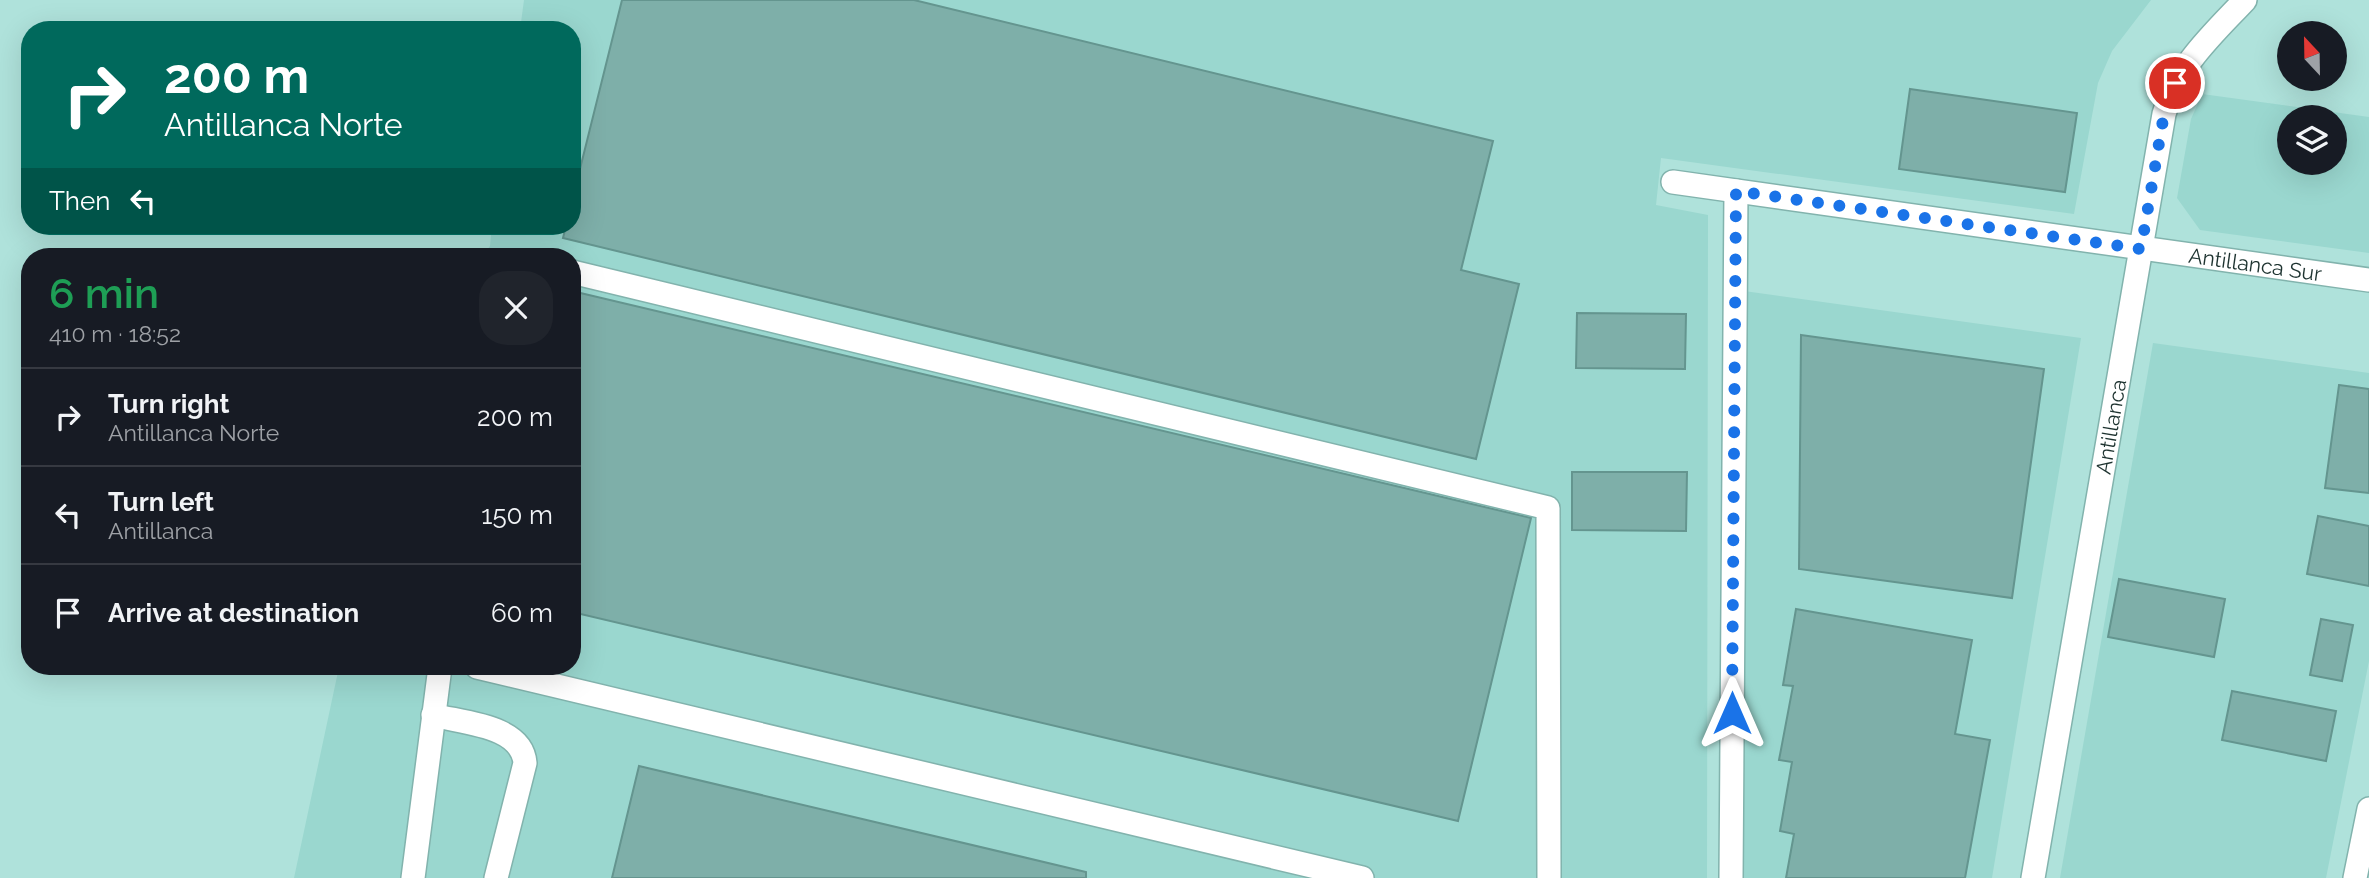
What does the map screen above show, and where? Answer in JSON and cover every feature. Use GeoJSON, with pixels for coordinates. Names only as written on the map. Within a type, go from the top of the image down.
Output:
{"type":"FeatureCollection","features":[{"type":"Feature","properties":{"kind":"street","name":"Antillanca"},"geometry":{"type":"LineString","coordinates":[[2033,878],[2164,114],[2175,83],[2196,52],[2245,0]]}},
{"type":"Feature","properties":{"kind":"street","name":"Antillanca Sur"},"geometry":{"type":"LineString","coordinates":[[1673,182],[2369,281]]}},
{"type":"Feature","properties":{"kind":"street"},"geometry":{"type":"LineString","coordinates":[[1731,878],[1736,191]]}},
{"type":"Feature","properties":{"kind":"street"},"geometry":{"type":"LineString","coordinates":[[581,274],[1548,508],[1549,878]]}},
{"type":"Feature","properties":{"kind":"street"},"geometry":{"type":"LineString","coordinates":[[413,878],[439,675]]}},
{"type":"Feature","properties":{"kind":"street"},"geometry":{"type":"LineString","coordinates":[[511,675],[1362,878]]}},
{"type":"Feature","properties":{"kind":"street"},"geometry":{"type":"LineString","coordinates":[[433,715],[505,734],[522,748],[525,762],[496,878]]}},
{"type":"Feature","properties":{"kind":"street"},"geometry":{"type":"LineString","coordinates":[[2355,878],[2369,809]]}},
{"type":"Feature","properties":{"kind":"shaded area"},"geometry":{"type":"Polygon","coordinates":[[[524,0],[2151,0],[2112,51],[2098,83],[2074,214],[1661,158],[1656,205],[1708,215],[1707,878],[294,878],[337,675],[581,675],[581,248],[489,248],[491,235],[581,235],[581,21],[521,21],[524,0]]]}},
{"type":"Feature","properties":{"kind":"shaded area"},"geometry":{"type":"Polygon","coordinates":[[[2202,94],[2282,105],[2277,105],[2277,175],[2347,175],[2347,114],[2369,117],[2369,253],[2200,230],[2177,198],[2191,119],[2202,94]]]}},
{"type":"Feature","properties":{"kind":"shaded area"},"geometry":{"type":"Polygon","coordinates":[[[1744,291],[2081,338],[1992,878],[1744,878],[1744,291]]]}},
{"type":"Feature","properties":{"kind":"shaded area"},"geometry":{"type":"Polygon","coordinates":[[[2153,343],[2369,373],[2369,661],[2326,878],[2060,878],[2153,343]]]}},
{"type":"Feature","properties":{"kind":"building"},"geometry":{"type":"Polygon","coordinates":[[[622,0],[914,0],[1493,141],[1461,270],[1519,284],[1476,459],[563,238],[564,235],[581,235],[581,165],[622,0]]]}},
{"type":"Feature","properties":{"kind":"building"},"geometry":{"type":"Polygon","coordinates":[[[1910,89],[2077,113],[2065,192],[1899,169],[1910,89]]]}},
{"type":"Feature","properties":{"kind":"building"},"geometry":{"type":"Polygon","coordinates":[[[581,293],[1531,518],[1458,821],[581,614],[581,293]]]}},
{"type":"Feature","properties":{"kind":"building"},"geometry":{"type":"Polygon","coordinates":[[[1577,313],[1686,314],[1685,369],[1576,368],[1577,313]]]}},
{"type":"Feature","properties":{"kind":"building"},"geometry":{"type":"Polygon","coordinates":[[[1801,335],[2044,369],[2012,598],[1799,569],[1801,335]]]}},
{"type":"Feature","properties":{"kind":"building"},"geometry":{"type":"Polygon","coordinates":[[[2339,385],[2369,389],[2369,493],[2325,488],[2339,385]]]}},
{"type":"Feature","properties":{"kind":"building"},"geometry":{"type":"Polygon","coordinates":[[[1572,472],[1687,472],[1686,531],[1572,530],[1572,472]]]}},
{"type":"Feature","properties":{"kind":"building"},"geometry":{"type":"Polygon","coordinates":[[[2318,516],[2369,526],[2369,586],[2307,574],[2318,516]]]}},
{"type":"Feature","properties":{"kind":"building"},"geometry":{"type":"Polygon","coordinates":[[[2119,579],[2225,599],[2214,657],[2108,637],[2119,579]]]}},
{"type":"Feature","properties":{"kind":"building"},"geometry":{"type":"Polygon","coordinates":[[[1796,609],[1972,640],[1955,734],[1990,740],[1965,878],[1786,878],[1794,834],[1780,831],[1792,762],[1779,760],[1793,686],[1783,685],[1796,609]]]}},
{"type":"Feature","properties":{"kind":"building"},"geometry":{"type":"Polygon","coordinates":[[[2321,619],[2353,625],[2342,681],[2310,675],[2321,619]]]}},
{"type":"Feature","properties":{"kind":"building"},"geometry":{"type":"Polygon","coordinates":[[[2232,691],[2336,711],[2326,761],[2222,740],[2232,691]]]}},
{"type":"Feature","properties":{"kind":"building"},"geometry":{"type":"Polygon","coordinates":[[[639,766],[1086,872],[1086,878],[612,878],[639,766]]]}},
{"type":"Feature","properties":{"kind":"route"},"geometry":{"type":"LineString","coordinates":[[1732,713],[1736,191],[2141,249],[2164,114],[2175,83]]}}]}
